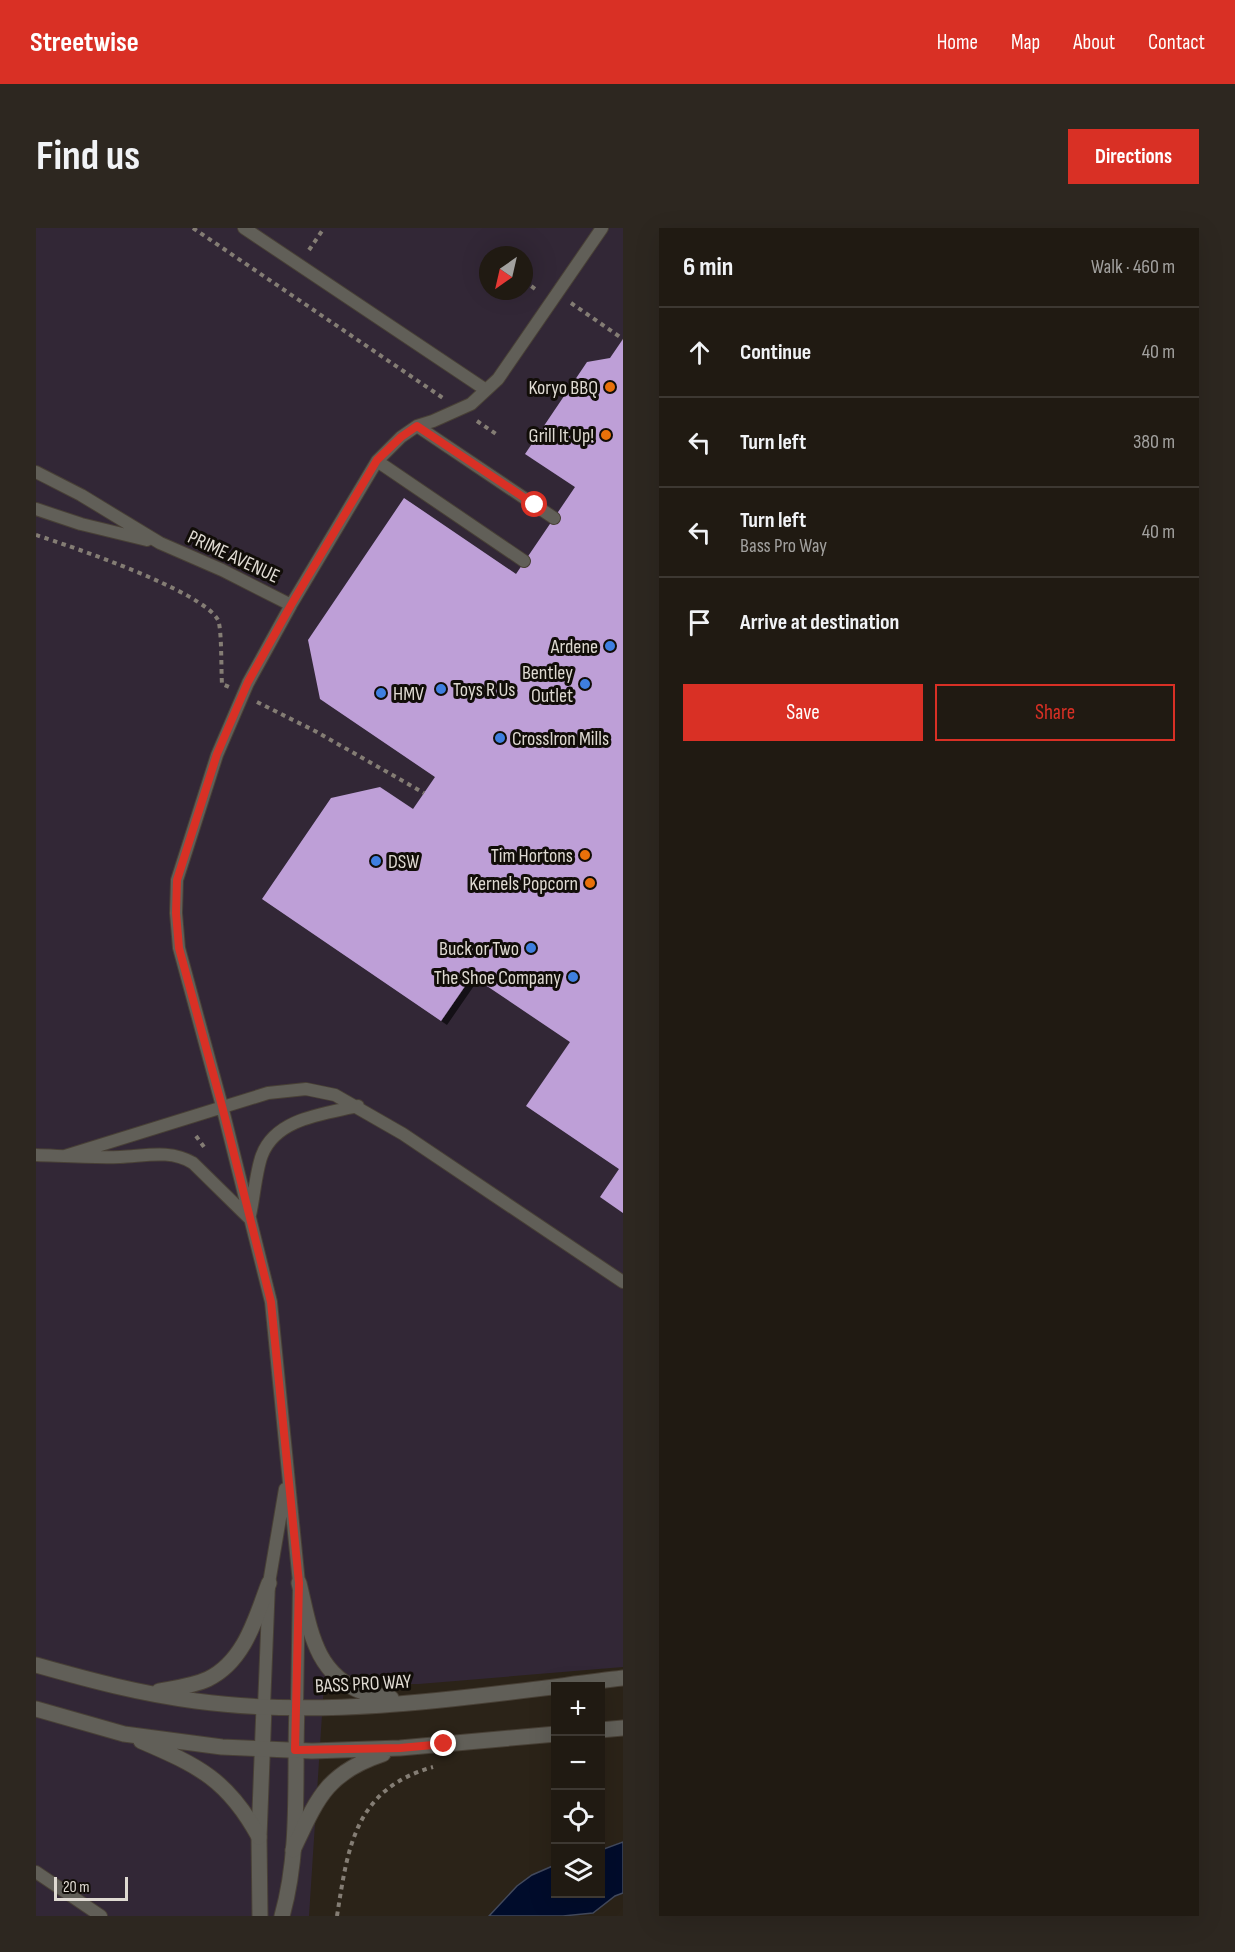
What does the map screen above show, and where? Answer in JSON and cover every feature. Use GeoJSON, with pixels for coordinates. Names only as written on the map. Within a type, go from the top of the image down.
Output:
{"type":"FeatureCollection","features":[{"type":"Feature","properties":{"kind":"street"},"geometry":{"type":"LineString","coordinates":[[147,1693],[184,1687],[209,1679],[226,1667],[241,1649],[269,1583]]}},
{"type":"Feature","properties":{"kind":"street"},"geometry":{"type":"LineString","coordinates":[[299,1583],[313,1641],[323,1663],[342,1681],[363,1692],[408,1702]]}},
{"type":"Feature","properties":{"kind":"street","name":"BASS PRO WAY"},"geometry":{"type":"LineString","coordinates":[[36,1665],[114,1687],[197,1702],[264,1707],[339,1707],[408,1702],[623,1678]]}},
{"type":"Feature","properties":{"kind":"street"},"geometry":{"type":"LineString","coordinates":[[260,1916],[259,1837],[264,1707]]}},
{"type":"Feature","properties":{"kind":"street"},"geometry":{"type":"LineString","coordinates":[[282,1916],[290,1887],[293,1850],[297,1707]]}},
{"type":"Feature","properties":{"kind":"street"},"geometry":{"type":"LineString","coordinates":[[36,1709],[124,1734],[184,1759],[221,1784],[234,1797],[259,1837]]}},
{"type":"Feature","properties":{"kind":"street"},"geometry":{"type":"LineString","coordinates":[[605,1730],[623,1728]]}},
{"type":"Feature","properties":{"kind":"street"},"geometry":{"type":"LineString","coordinates":[[124,1734],[222,1746],[295,1750],[400,1748],[551,1734]]}},
{"type":"Feature","properties":{"kind":"street"},"geometry":{"type":"LineString","coordinates":[[293,1850],[323,1792],[338,1776],[360,1761],[400,1748]]}},
{"type":"Feature","properties":{"kind":"lane"},"geometry":{"type":"LineString","coordinates":[[244,228],[486,390]]}},
{"type":"Feature","properties":{"kind":"lane"},"geometry":{"type":"LineString","coordinates":[[297,1707],[299,1583],[271,1302],[222,1106],[179,948],[176,913],[177,880],[217,754],[242,694],[291,605],[377,460],[401,437],[417,426],[471,404],[498,379],[602,228]]}},
{"type":"Feature","properties":{"kind":"lane"},"geometry":{"type":"LineString","coordinates":[[417,426],[554,518]]}},
{"type":"Feature","properties":{"kind":"lane"},"geometry":{"type":"LineString","coordinates":[[377,460],[524,561]]}},
{"type":"Feature","properties":{"kind":"lane","name":"PRIME AVENUE"},"geometry":{"type":"LineString","coordinates":[[36,472],[81,495],[160,543],[222,570],[291,605]]}},
{"type":"Feature","properties":{"kind":"lane","name":"PRIME AVENUE"},"geometry":{"type":"LineString","coordinates":[[36,509],[81,524],[160,543]]}},
{"type":"Feature","properties":{"kind":"lane"},"geometry":{"type":"LineString","coordinates":[[65,1156],[279,1090],[306,1089],[335,1095],[358,1106],[403,1134],[623,1282]]}},
{"type":"Feature","properties":{"kind":"lane"},"geometry":{"type":"LineString","coordinates":[[250,1219],[262,1154],[279,1131],[308,1117],[358,1106]]}},
{"type":"Feature","properties":{"kind":"lane"},"geometry":{"type":"LineString","coordinates":[[36,1155],[120,1157],[157,1154],[183,1157],[193,1162],[250,1219]]}},
{"type":"Feature","properties":{"kind":"lane"},"geometry":{"type":"LineString","coordinates":[[264,1707],[269,1583],[288,1476]]}},
{"type":"Feature","properties":{"kind":"lane"},"geometry":{"type":"LineString","coordinates":[[36,1872],[101,1916]]}},
{"type":"Feature","properties":{"kind":"path"},"geometry":{"type":"LineString","coordinates":[[193,228],[496,434]]}},
{"type":"Feature","properties":{"kind":"path"},"geometry":{"type":"LineString","coordinates":[[533,287],[538,291]]}},
{"type":"Feature","properties":{"kind":"path"},"geometry":{"type":"LineString","coordinates":[[557,293],[623,339]]}},
{"type":"Feature","properties":{"kind":"path"},"geometry":{"type":"LineString","coordinates":[[36,535],[116,563],[199,602],[219,621],[222,684],[315,731],[424,793]]}},
{"type":"Feature","properties":{"kind":"path"},"geometry":{"type":"LineString","coordinates":[[196,1136],[204,1147]]}},
{"type":"Feature","properties":{"kind":"path"},"geometry":{"type":"LineString","coordinates":[[201,1152],[204,1147],[213,1145]]}},
{"type":"Feature","properties":{"kind":"path"},"geometry":{"type":"LineString","coordinates":[[337,1916],[350,1851],[358,1825],[372,1802],[384,1790],[397,1782],[416,1772],[438,1765]]}},
{"type":"Feature","properties":{"kind":"shaded area","name":"CrossIron Mills"},"geometry":{"type":"Polygon","coordinates":[[[36,228],[623,228],[623,1667],[419,1684],[324,1684],[309,1916],[36,1916],[36,228]]]}},
{"type":"Feature","properties":{"kind":"water"},"geometry":{"type":"Polygon","coordinates":[[[623,1842],[623,1893],[615,1896],[593,1913],[563,1916],[489,1916],[517,1886],[532,1875],[551,1867],[551,1898],[605,1898],[605,1849],[623,1842]]]}},
{"type":"Feature","properties":{"kind":"building","name":"CrossIron Mills"},"geometry":{"type":"Polygon","coordinates":[[[623,339],[623,1213],[600,1197],[619,1169],[526,1106],[570,1042],[472,976],[441,1021],[262,899],[331,798],[380,787],[413,809],[435,777],[320,699],[308,640],[404,498],[516,574],[575,487],[525,454],[587,362],[610,358],[623,339]]]}},
{"type":"Feature","properties":{"kind":"place","name":"Koryo BBQ"},"geometry":{"type":"Point","coordinates":[610,387]}},
{"type":"Feature","properties":{"kind":"place","name":"Grill It Up!"},"geometry":{"type":"Point","coordinates":[606,435]}},
{"type":"Feature","properties":{"kind":"place","name":"Ardene"},"geometry":{"type":"Point","coordinates":[610,646]}},
{"type":"Feature","properties":{"kind":"place","name":"Bentley Outlet"},"geometry":{"type":"Point","coordinates":[585,684]}},
{"type":"Feature","properties":{"kind":"place","name":"Toys R Us"},"geometry":{"type":"Point","coordinates":[441,689]}},
{"type":"Feature","properties":{"kind":"place","name":"HMV"},"geometry":{"type":"Point","coordinates":[381,693]}},
{"type":"Feature","properties":{"kind":"place","name":"CrossIron Mills"},"geometry":{"type":"Point","coordinates":[500,738]}},
{"type":"Feature","properties":{"kind":"place","name":"Tim Hortons"},"geometry":{"type":"Point","coordinates":[585,855]}},
{"type":"Feature","properties":{"kind":"place","name":"DSW"},"geometry":{"type":"Point","coordinates":[376,861]}},
{"type":"Feature","properties":{"kind":"place","name":"Kernels Popcorn"},"geometry":{"type":"Point","coordinates":[590,883]}},
{"type":"Feature","properties":{"kind":"place","name":"Buck or Two"},"geometry":{"type":"Point","coordinates":[531,948]}},
{"type":"Feature","properties":{"kind":"place","name":"The Shoe Company"},"geometry":{"type":"Point","coordinates":[573,977]}},
{"type":"Feature","properties":{"kind":"route"},"geometry":{"type":"LineString","coordinates":[[444,1744],[400,1748],[295,1750],[299,1583],[271,1302],[222,1106],[179,948],[176,913],[177,880],[217,754],[248,682],[377,460],[401,437],[417,426],[535,505]]}}]}
